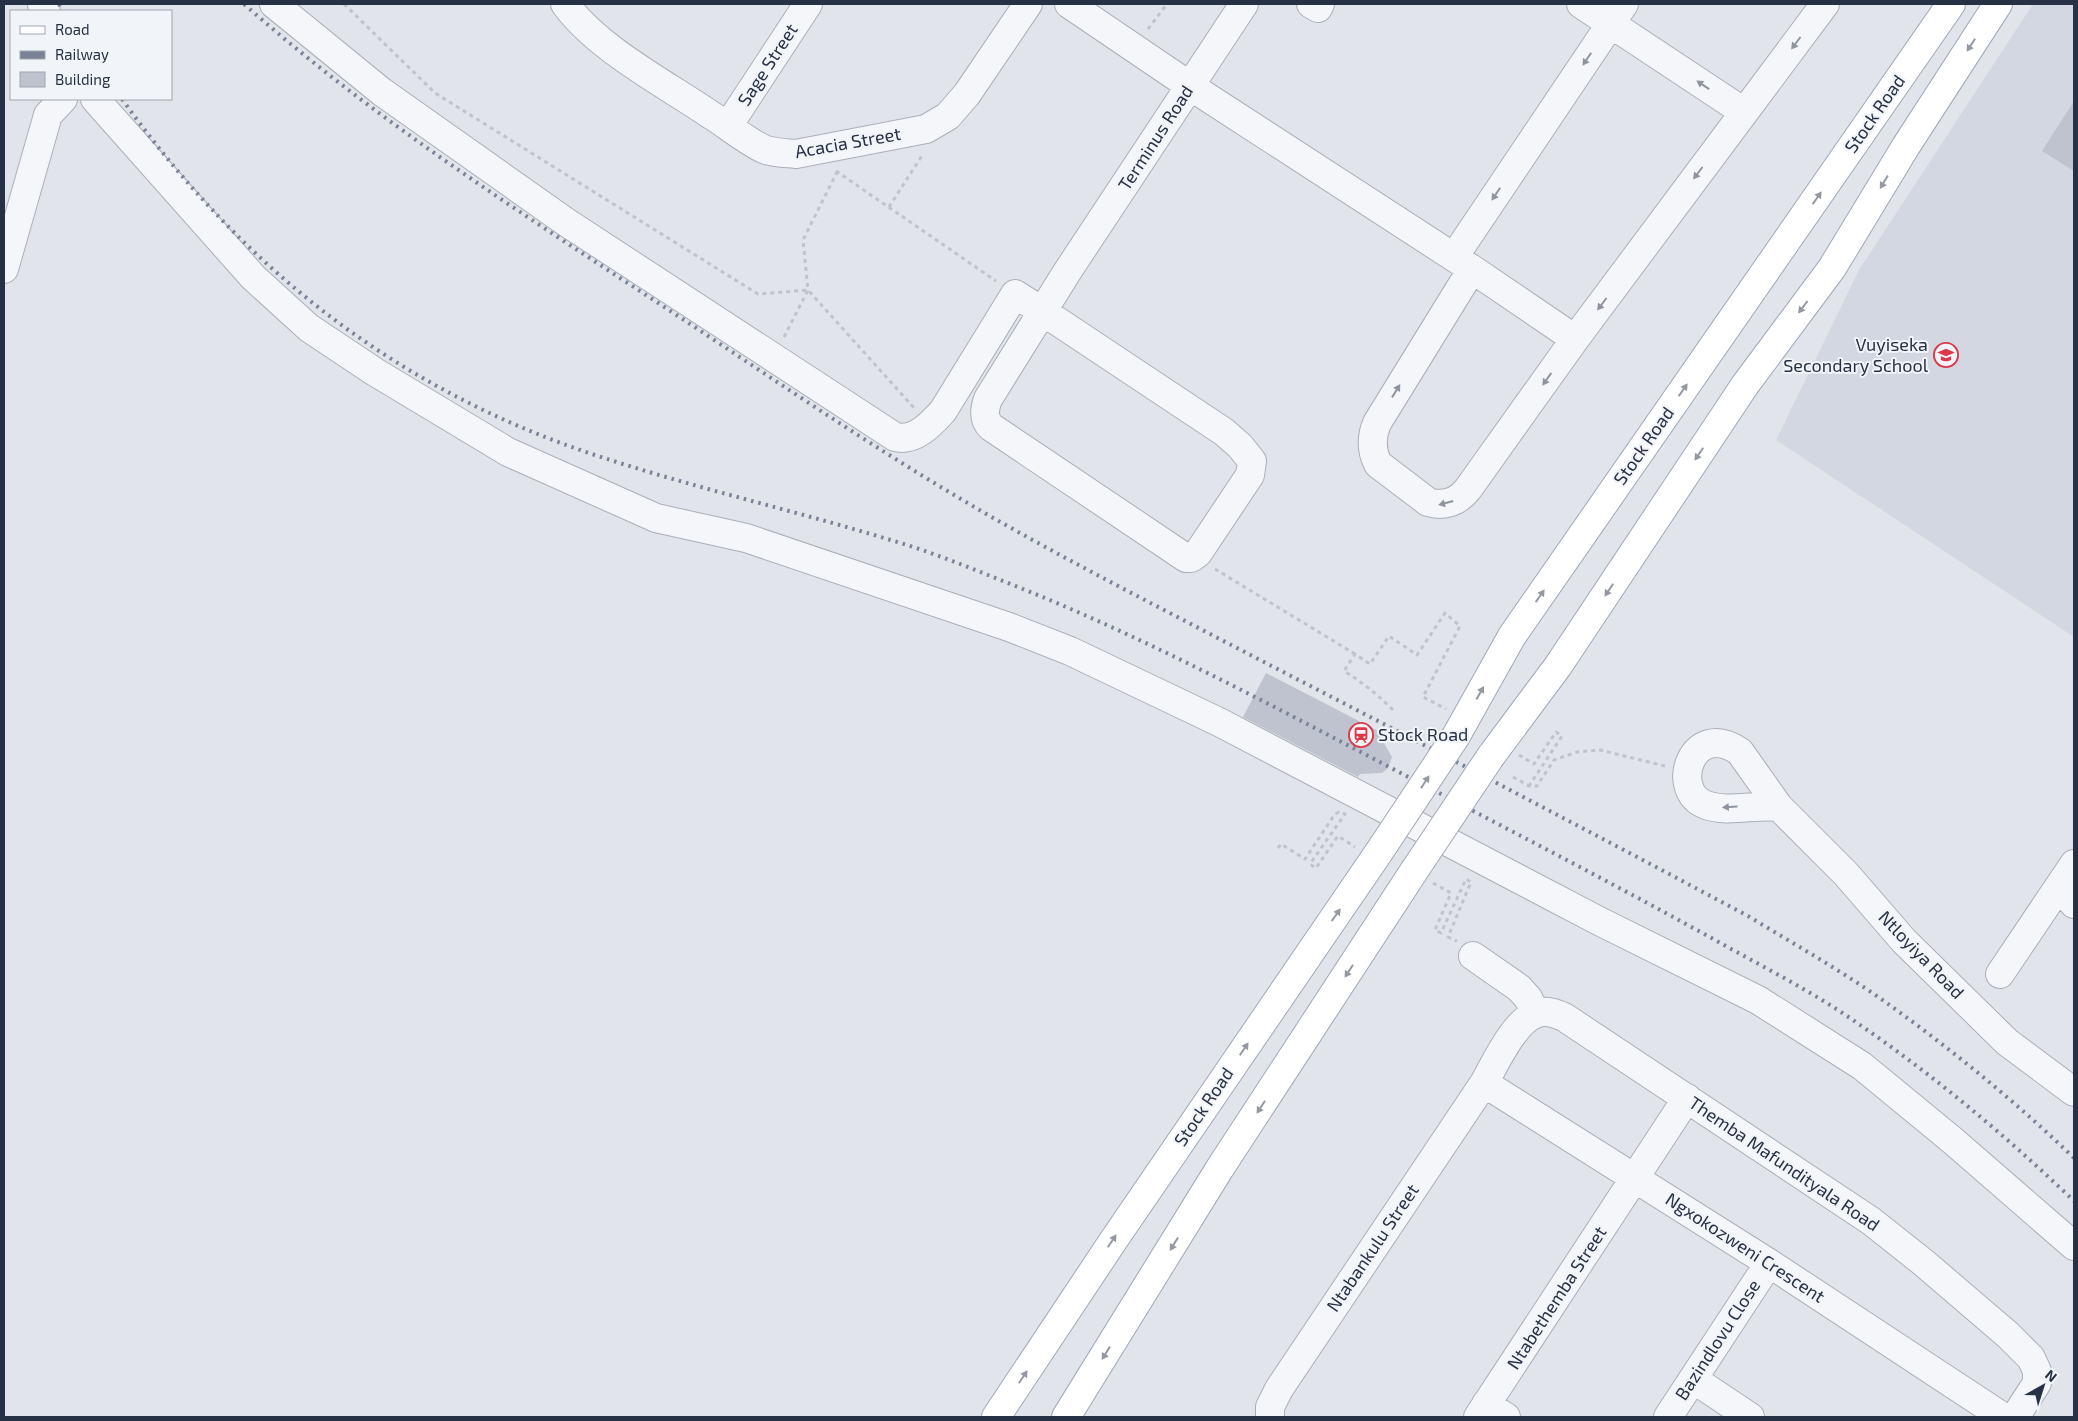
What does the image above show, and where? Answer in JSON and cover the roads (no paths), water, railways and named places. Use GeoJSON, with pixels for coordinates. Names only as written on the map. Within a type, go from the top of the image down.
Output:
{"type":"FeatureCollection","features":[{"type":"Feature","properties":{"kind":"main road","name":"Stock Road"},"geometry":{"type":"LineString","coordinates":[[996,1417],[1452,723],[1951,4]]}},
{"type":"Feature","properties":{"kind":"main road"},"geometry":{"type":"LineString","coordinates":[[1066,1417],[1220,1168],[1423,877],[1504,755],[1558,666],[1745,385],[1832,268],[1906,146],[1998,4]]}},
{"type":"Feature","properties":{"kind":"street"},"geometry":{"type":"LineString","coordinates":[[274,4],[382,92],[566,222],[895,438],[910,438],[921,431],[943,411],[1015,294],[1042,311],[1224,432],[1240,446],[1252,461],[1250,475],[1195,556],[1186,558],[987,422],[985,415],[988,400],[1042,311]]}},
{"type":"Feature","properties":{"kind":"street","name":"Sage Street"},"geometry":{"type":"LineString","coordinates":[[728,126],[808,4]]}},
{"type":"Feature","properties":{"kind":"street","name":"Acacia Street"},"geometry":{"type":"LineString","coordinates":[[576,9],[613,49],[728,126],[764,149],[796,154],[926,129],[948,116],[967,94],[1028,4]]}},
{"type":"Feature","properties":{"kind":"street"},"geometry":{"type":"LineString","coordinates":[[1069,4],[1190,86],[1463,263],[1575,339]]}},
{"type":"Feature","properties":{"kind":"street","name":"Terminus Road"},"geometry":{"type":"LineString","coordinates":[[1042,311],[1244,4]]}},
{"type":"Feature","properties":{"kind":"street"},"geometry":{"type":"LineString","coordinates":[[1311,4],[1318,8],[1320,4]]}},
{"type":"Feature","properties":{"kind":"street"},"geometry":{"type":"LineString","coordinates":[[1581,4],[1617,14],[1744,112]]}},
{"type":"Feature","properties":{"kind":"street"},"geometry":{"type":"LineString","coordinates":[[1617,14],[1463,263],[1376,422],[1372,435],[1374,457],[1378,464],[1428,502],[1438,505],[1463,496],[1575,339],[1825,4]]}},
{"type":"Feature","properties":{"kind":"street"},"geometry":{"type":"LineString","coordinates":[[4,270],[48,115],[62,100]]}},
{"type":"Feature","properties":{"kind":"street"},"geometry":{"type":"LineString","coordinates":[[97,100],[253,277],[309,328],[375,372],[508,452],[656,518],[746,538],[1009,628],[1070,651],[1219,722],[1599,922],[1758,1000],[1862,1066],[1952,1140],[2074,1246]]}},
{"type":"Feature","properties":{"kind":"street","name":"Ntloyiya Road"},"geometry":{"type":"LineString","coordinates":[[1778,807],[1846,874],[1904,941],[1949,983],[1975,1012],[2007,1042],[2074,1092]]}},
{"type":"Feature","properties":{"kind":"street"},"geometry":{"type":"LineString","coordinates":[[2000,974],[2067,896],[2074,864]]}},
{"type":"Feature","properties":{"kind":"street"},"geometry":{"type":"LineString","coordinates":[[1465,949],[1519,988],[1528,998],[1536,1013],[1510,1038],[1484,1083]]}},
{"type":"Feature","properties":{"kind":"street","name":"Themba Mafundityala Road"},"geometry":{"type":"LineString","coordinates":[[1536,1013],[1550,1012],[1564,1016],[1870,1221],[1924,1263],[2008,1334],[2032,1358],[2037,1371],[2037,1383],[2016,1417]]}},
{"type":"Feature","properties":{"kind":"street","name":"Ngxokozweni Crescent"},"geometry":{"type":"LineString","coordinates":[[1484,1083],[1769,1263],[2003,1417]]}},
{"type":"Feature","properties":{"kind":"street","name":"Ntabankulu Street"},"geometry":{"type":"LineString","coordinates":[[1270,1417],[1270,1407],[1279,1389],[1484,1083]]}},
{"type":"Feature","properties":{"kind":"street","name":"Ntabethemba Street"},"geometry":{"type":"LineString","coordinates":[[1490,1413],[1687,1098]]}},
{"type":"Feature","properties":{"kind":"street","name":"Bazindlovu Close"},"geometry":{"type":"LineString","coordinates":[[1668,1417],[1769,1263]]}},
{"type":"Feature","properties":{"kind":"street"},"geometry":{"type":"LineString","coordinates":[[1693,1379],[1750,1417]]}},
{"type":"Feature","properties":{"kind":"railway"},"geometry":{"type":"LineString","coordinates":[[59,4],[62,10]]}},
{"type":"Feature","properties":{"kind":"railway"},"geometry":{"type":"LineString","coordinates":[[244,4],[340,83],[439,157],[542,227],[912,470],[1100,577],[1748,916],[1817,957],[1909,1019],[2006,1096],[2074,1158]]}},
{"type":"Feature","properties":{"kind":"railway"},"geometry":{"type":"LineString","coordinates":[[123,100],[169,160],[219,217],[273,270],[331,317],[392,359],[457,397],[525,429],[598,456],[671,479],[857,530],[943,557],[1077,612],[1183,661],[1287,713],[1579,867],[1813,994],[1874,1035],[1934,1079],[2019,1150],[2074,1201]]}},
{"type":"Feature","properties":{"kind":"place","name":"Vuyiseka Secondary School"},"geometry":{"type":"Point","coordinates":[1946,355]}},
{"type":"Feature","properties":{"kind":"place","name":"Stock Road"},"geometry":{"type":"Point","coordinates":[1361,735]}}]}
